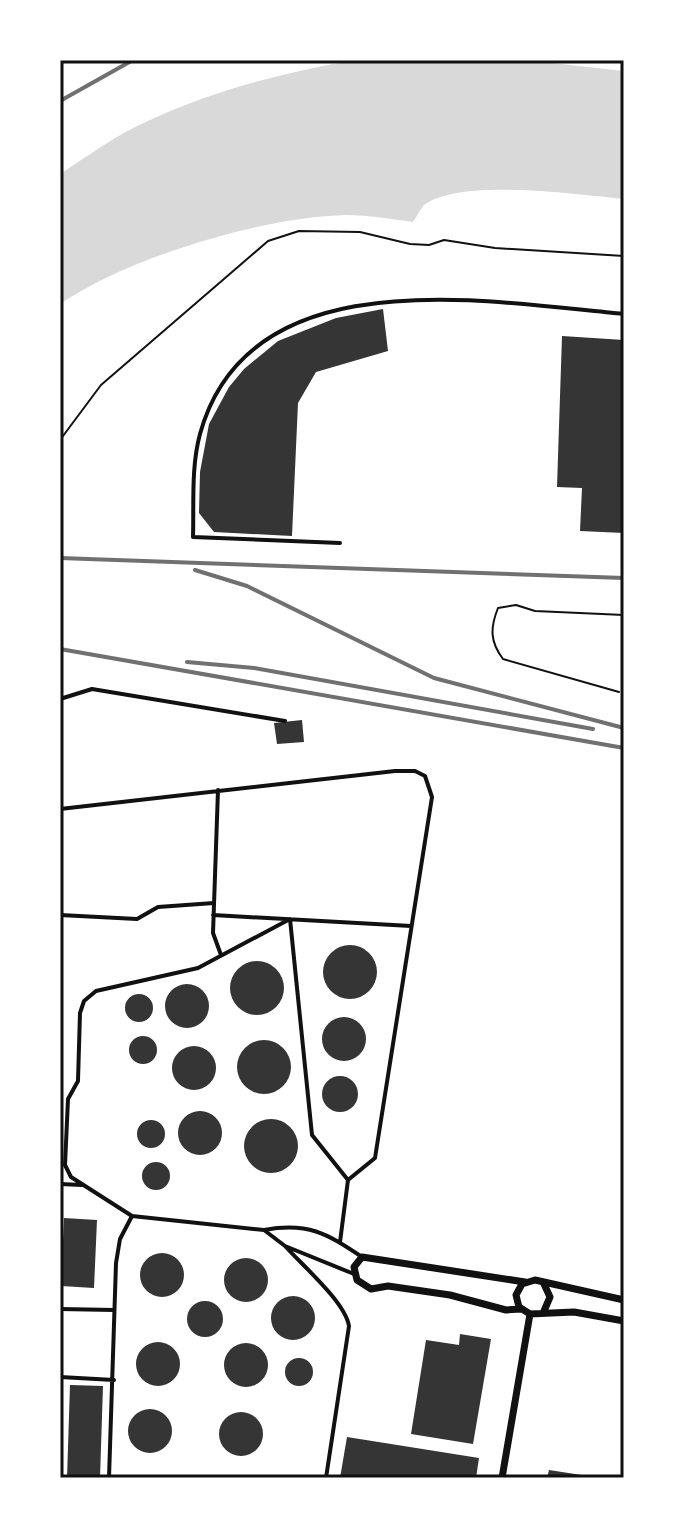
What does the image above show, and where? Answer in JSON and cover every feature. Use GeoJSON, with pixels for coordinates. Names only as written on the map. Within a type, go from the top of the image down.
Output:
{"type":"FeatureCollection","features":[{"type":"Feature","properties":{"kind":"street"},"geometry":{"type":"LineString","coordinates":[[624,1300],[535,1280],[525,1282],[362,1257],[357,1260],[354,1274],[357,1280],[371,1289],[388,1286],[450,1295],[506,1310],[521,1309],[530,1314],[544,1311],[624,1321]]}},
{"type":"Feature","properties":{"kind":"street"},"geometry":{"type":"LineString","coordinates":[[521,1309],[516,1295],[525,1282]]}},
{"type":"Feature","properties":{"kind":"street"},"geometry":{"type":"LineString","coordinates":[[544,1284],[550,1297],[544,1311]]}},
{"type":"Feature","properties":{"kind":"street"},"geometry":{"type":"LineString","coordinates":[[502,1478],[530,1314]]}},
{"type":"Feature","properties":{"kind":"lane"},"geometry":{"type":"LineString","coordinates":[[340,543],[193,537],[196,455],[200,433],[221,390],[249,354],[297,322],[353,305],[380,301],[427,299],[624,314]]}},
{"type":"Feature","properties":{"kind":"lane"},"geometry":{"type":"LineString","coordinates":[[60,699],[92,689],[285,721]]}},
{"type":"Feature","properties":{"kind":"lane"},"geometry":{"type":"LineString","coordinates":[[60,809],[395,771],[415,771],[425,776],[432,797],[375,1158],[348,1180],[340,1242]]}},
{"type":"Feature","properties":{"kind":"lane"},"geometry":{"type":"LineString","coordinates":[[218,790],[213,915],[215,947],[221,955]]}},
{"type":"Feature","properties":{"kind":"lane"},"geometry":{"type":"LineString","coordinates":[[60,915],[137,919],[158,907],[214,903]]}},
{"type":"Feature","properties":{"kind":"lane"},"geometry":{"type":"LineString","coordinates":[[213,915],[411,926]]}},
{"type":"Feature","properties":{"kind":"lane"},"geometry":{"type":"LineString","coordinates":[[290,919],[198,968],[96,991],[84,1001],[78,1081],[68,1099],[65,1165],[71,1177],[132,1216],[264,1230],[293,1225],[340,1242],[362,1257]]}},
{"type":"Feature","properties":{"kind":"lane"},"geometry":{"type":"LineString","coordinates":[[290,919],[312,1135],[348,1180]]}},
{"type":"Feature","properties":{"kind":"lane"},"geometry":{"type":"LineString","coordinates":[[60,1184],[82,1185]]}},
{"type":"Feature","properties":{"kind":"lane"},"geometry":{"type":"LineString","coordinates":[[109,1478],[114,1310],[120,1239],[132,1216]]}},
{"type":"Feature","properties":{"kind":"lane"},"geometry":{"type":"LineString","coordinates":[[264,1230],[285,1246],[341,1309],[349,1326],[326,1478]]}},
{"type":"Feature","properties":{"kind":"lane"},"geometry":{"type":"LineString","coordinates":[[285,1246],[336,1263],[354,1274]]}},
{"type":"Feature","properties":{"kind":"lane"},"geometry":{"type":"LineString","coordinates":[[60,1309],[114,1310]]}},
{"type":"Feature","properties":{"kind":"lane"},"geometry":{"type":"LineString","coordinates":[[60,1377],[114,1380]]}},
{"type":"Feature","properties":{"kind":"path"},"geometry":{"type":"LineString","coordinates":[[60,440],[111,375],[268,241],[287,233],[360,232],[410,244],[429,245],[444,240],[495,248],[624,256]]}},
{"type":"Feature","properties":{"kind":"path"},"geometry":{"type":"LineString","coordinates":[[619,692],[503,659],[493,646],[492,624],[498,608],[516,605],[535,611],[624,615]]}},
{"type":"Feature","properties":{"kind":"shaded area"},"geometry":{"type":"Polygon","coordinates":[[[356,60],[525,60],[624,71],[624,199],[490,190],[440,197],[423,206],[413,222],[346,215],[276,223],[159,256],[89,287],[60,304],[60,174],[122,134],[177,108],[266,79],[356,60]]]}},
{"type":"Feature","properties":{"kind":"building"},"geometry":{"type":"Polygon","coordinates":[[[383,309],[388,351],[316,372],[298,403],[292,536],[214,532],[199,513],[200,472],[209,424],[229,387],[244,369],[278,341],[336,318],[383,309]]]}},
{"type":"Feature","properties":{"kind":"building"},"geometry":{"type":"Polygon","coordinates":[[[562,336],[624,340],[624,533],[580,531],[582,488],[557,487],[562,336]]]}},
{"type":"Feature","properties":{"kind":"building"},"geometry":{"type":"Polygon","coordinates":[[[302,720],[304,742],[277,744],[274,723],[302,720]]]}},
{"type":"Feature","properties":{"kind":"building"},"geometry":{"type":"Polygon","coordinates":[[[350,945],[369,953],[377,972],[369,991],[350,999],[331,991],[323,972],[331,953],[350,945]]]}},
{"type":"Feature","properties":{"kind":"building"},"geometry":{"type":"Polygon","coordinates":[[[257,961],[276,969],[284,988],[276,1007],[257,1015],[238,1007],[230,988],[238,969],[257,961]]]}},
{"type":"Feature","properties":{"kind":"building"},"geometry":{"type":"Polygon","coordinates":[[[187,984],[203,990],[209,1006],[203,1022],[187,1028],[171,1022],[165,1006],[171,990],[187,984]]]}},
{"type":"Feature","properties":{"kind":"building"},"geometry":{"type":"Polygon","coordinates":[[[139,994],[149,998],[153,1008],[149,1018],[139,1022],[129,1018],[125,1008],[129,998],[139,994]]]}},
{"type":"Feature","properties":{"kind":"building"},"geometry":{"type":"Polygon","coordinates":[[[344,1017],[360,1023],[366,1039],[360,1055],[344,1061],[328,1055],[322,1039],[328,1023],[344,1017]]]}},
{"type":"Feature","properties":{"kind":"building"},"geometry":{"type":"Polygon","coordinates":[[[143,1036],[153,1040],[157,1050],[153,1060],[143,1064],[133,1060],[129,1050],[133,1040],[143,1036]]]}},
{"type":"Feature","properties":{"kind":"building"},"geometry":{"type":"Polygon","coordinates":[[[264,1040],[283,1048],[291,1067],[283,1086],[264,1094],[245,1086],[237,1067],[245,1048],[264,1040]]]}},
{"type":"Feature","properties":{"kind":"building"},"geometry":{"type":"Polygon","coordinates":[[[194,1046],[210,1052],[216,1068],[210,1084],[194,1090],[178,1084],[172,1068],[178,1052],[194,1046]]]}},
{"type":"Feature","properties":{"kind":"building"},"geometry":{"type":"Polygon","coordinates":[[[340,1076],[353,1081],[358,1094],[353,1107],[340,1112],[327,1107],[322,1094],[327,1081],[340,1076]]]}},
{"type":"Feature","properties":{"kind":"building"},"geometry":{"type":"Polygon","coordinates":[[[200,1111],[216,1117],[222,1133],[216,1149],[200,1155],[184,1149],[178,1133],[184,1117],[200,1111]]]}},
{"type":"Feature","properties":{"kind":"building"},"geometry":{"type":"Polygon","coordinates":[[[271,1119],[290,1127],[298,1146],[290,1165],[271,1173],[252,1165],[244,1146],[252,1127],[271,1119]]]}},
{"type":"Feature","properties":{"kind":"building"},"geometry":{"type":"Polygon","coordinates":[[[151,1120],[161,1124],[165,1134],[161,1144],[151,1148],[141,1144],[137,1134],[141,1124],[151,1120]]]}},
{"type":"Feature","properties":{"kind":"building"},"geometry":{"type":"Polygon","coordinates":[[[156,1162],[166,1166],[170,1176],[166,1186],[156,1190],[146,1186],[142,1176],[146,1166],[156,1162]]]}},
{"type":"Feature","properties":{"kind":"building"},"geometry":{"type":"Polygon","coordinates":[[[64,1218],[97,1220],[94,1288],[61,1286],[64,1218]]]}},
{"type":"Feature","properties":{"kind":"building"},"geometry":{"type":"Polygon","coordinates":[[[162,1253],[178,1259],[184,1275],[178,1291],[162,1297],[146,1291],[140,1275],[146,1259],[162,1253]]]}},
{"type":"Feature","properties":{"kind":"building"},"geometry":{"type":"Polygon","coordinates":[[[246,1258],[262,1264],[268,1280],[262,1296],[246,1302],[230,1296],[224,1280],[230,1264],[246,1258]]]}},
{"type":"Feature","properties":{"kind":"building"},"geometry":{"type":"Polygon","coordinates":[[[293,1296],[309,1302],[315,1318],[309,1334],[293,1340],[277,1334],[271,1318],[277,1302],[293,1296]]]}},
{"type":"Feature","properties":{"kind":"building"},"geometry":{"type":"Polygon","coordinates":[[[205,1301],[218,1306],[223,1319],[218,1332],[205,1337],[192,1332],[187,1319],[192,1306],[205,1301]]]}},
{"type":"Feature","properties":{"kind":"building"},"geometry":{"type":"Polygon","coordinates":[[[460,1334],[491,1339],[473,1444],[411,1434],[426,1340],[459,1345],[460,1334]]]}},
{"type":"Feature","properties":{"kind":"building"},"geometry":{"type":"Polygon","coordinates":[[[158,1342],[174,1348],[180,1364],[174,1380],[158,1386],[142,1380],[136,1364],[142,1348],[158,1342]]]}},
{"type":"Feature","properties":{"kind":"building"},"geometry":{"type":"Polygon","coordinates":[[[246,1343],[262,1349],[268,1365],[262,1381],[246,1387],[230,1381],[224,1365],[230,1349],[246,1343]]]}},
{"type":"Feature","properties":{"kind":"building"},"geometry":{"type":"Polygon","coordinates":[[[299,1358],[309,1362],[313,1372],[309,1382],[299,1386],[289,1382],[285,1372],[289,1362],[299,1358]]]}},
{"type":"Feature","properties":{"kind":"building"},"geometry":{"type":"Polygon","coordinates":[[[70,1385],[103,1386],[100,1478],[67,1478],[70,1385]]]}},
{"type":"Feature","properties":{"kind":"building"},"geometry":{"type":"Polygon","coordinates":[[[150,1409],[166,1415],[172,1431],[166,1447],[150,1453],[134,1447],[128,1431],[134,1415],[150,1409]]]}},
{"type":"Feature","properties":{"kind":"building"},"geometry":{"type":"Polygon","coordinates":[[[241,1412],[257,1418],[263,1434],[257,1450],[241,1456],[225,1450],[219,1434],[225,1418],[241,1412]]]}},
{"type":"Feature","properties":{"kind":"building"},"geometry":{"type":"Polygon","coordinates":[[[347,1437],[479,1458],[476,1478],[340,1478],[347,1437]]]}},
{"type":"Feature","properties":{"kind":"building"},"geometry":{"type":"Polygon","coordinates":[[[549,1470],[588,1476],[588,1478],[547,1478],[549,1470]]]}},
{"type":"Feature","properties":{"kind":"railway"},"geometry":{"type":"LineString","coordinates":[[60,101],[133,60]]}},
{"type":"Feature","properties":{"kind":"railway"},"geometry":{"type":"LineString","coordinates":[[60,558],[624,578]]}},
{"type":"Feature","properties":{"kind":"railway"},"geometry":{"type":"LineString","coordinates":[[195,570],[247,586],[434,678],[624,728]]}},
{"type":"Feature","properties":{"kind":"railway"},"geometry":{"type":"LineString","coordinates":[[60,649],[624,748]]}},
{"type":"Feature","properties":{"kind":"railway"},"geometry":{"type":"LineString","coordinates":[[187,662],[254,668],[593,729]]}}]}
